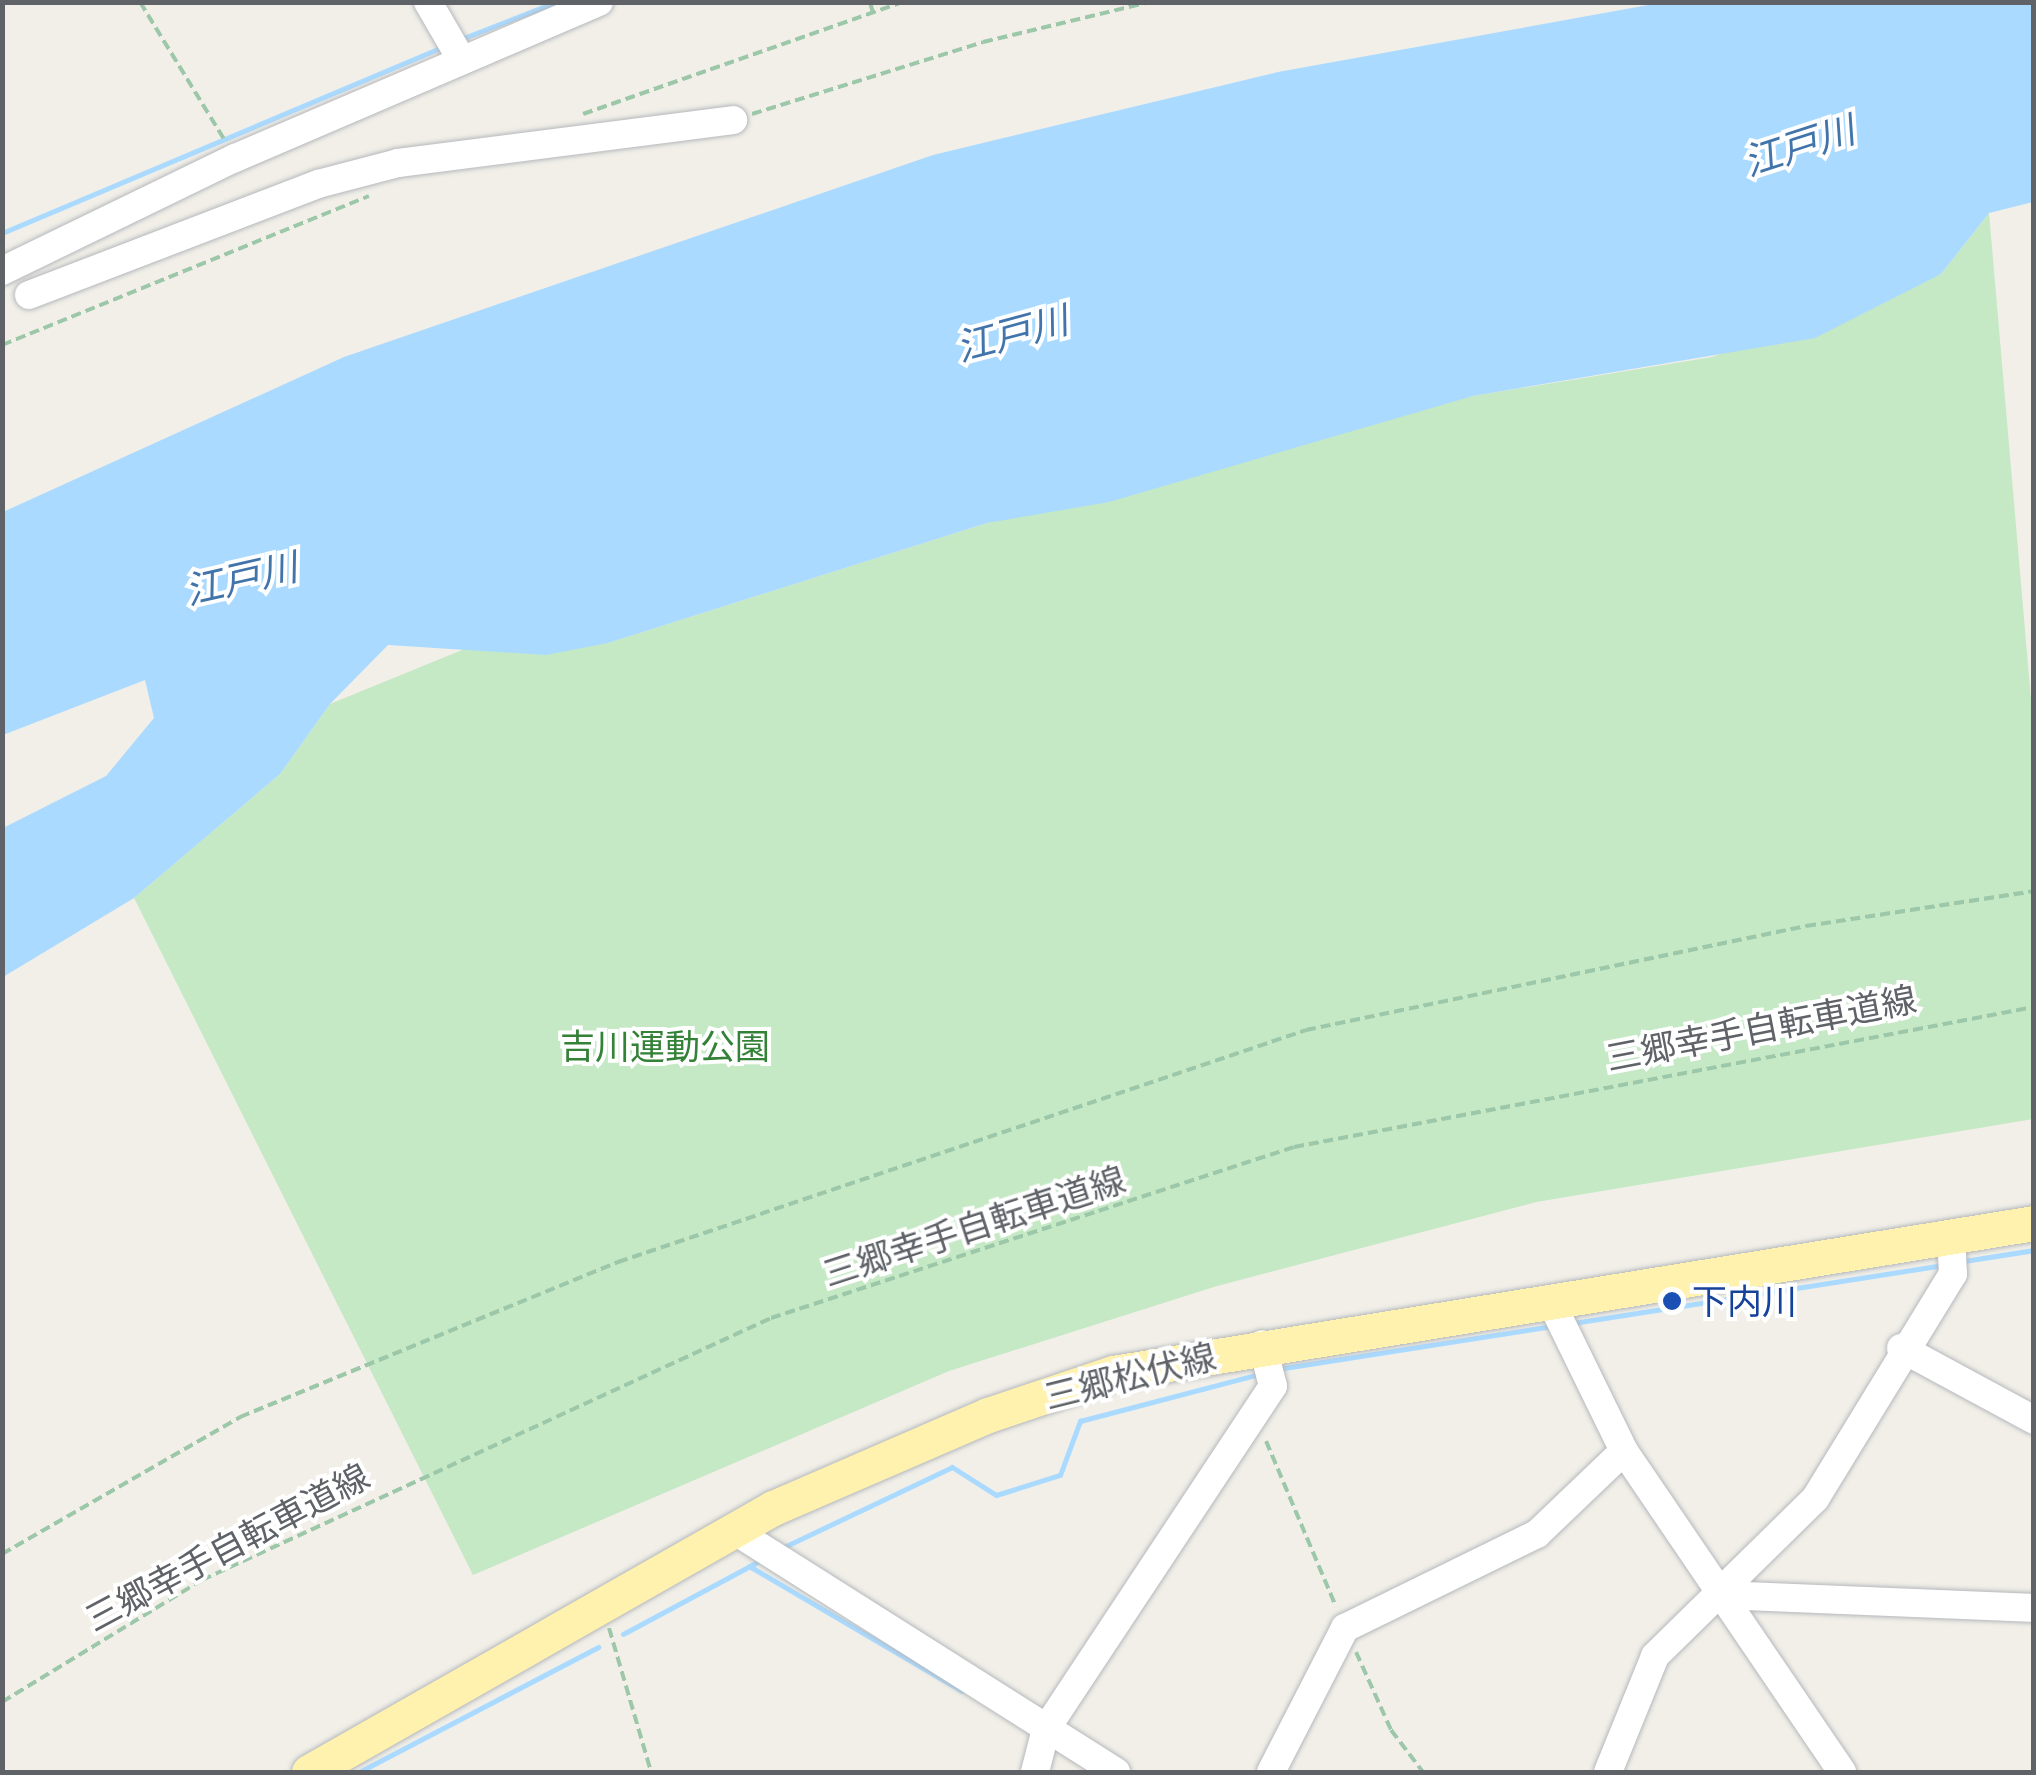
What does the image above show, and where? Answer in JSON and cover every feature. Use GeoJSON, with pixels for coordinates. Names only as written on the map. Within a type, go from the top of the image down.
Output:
{"type":"FeatureCollection","features":[{"type":"Feature","properties":{"kind":"main road","name":"三郷松伏線"},"geometry":{"type":"LineString","coordinates":[[330,1768],[735,1531],[988,1415],[1114,1373],[1262,1344],[1559,1320],[1952,1254],[2034,1223]]}},
{"type":"Feature","properties":{"kind":"street"},"geometry":{"type":"LineString","coordinates":[[428,2],[461,59]]}},
{"type":"Feature","properties":{"kind":"street"},"geometry":{"type":"LineString","coordinates":[[2,271],[235,158],[600,2]]}},
{"type":"Feature","properties":{"kind":"street"},"geometry":{"type":"LineString","coordinates":[[30,295],[398,163],[733,120]]}},
{"type":"Feature","properties":{"kind":"street"},"geometry":{"type":"LineString","coordinates":[[1608,1772],[1656,1656],[1724,1594],[1815,1498],[1952,1254]]}},
{"type":"Feature","properties":{"kind":"street"},"geometry":{"type":"LineString","coordinates":[[1559,1320],[1624,1451],[1842,1772]]}},
{"type":"Feature","properties":{"kind":"street"},"geometry":{"type":"LineString","coordinates":[[1035,1772],[1046,1729],[1273,1386],[1262,1344]]}},
{"type":"Feature","properties":{"kind":"street"},"geometry":{"type":"LineString","coordinates":[[1902,1348],[2034,1420]]}},
{"type":"Feature","properties":{"kind":"street"},"geometry":{"type":"LineString","coordinates":[[1271,1772],[1345,1628],[1537,1534],[1624,1451]]}},
{"type":"Feature","properties":{"kind":"street"},"geometry":{"type":"LineString","coordinates":[[735,1531],[1116,1772]]}},
{"type":"Feature","properties":{"kind":"street"},"geometry":{"type":"LineString","coordinates":[[1724,1594],[2034,1608]]}},
{"type":"Feature","properties":{"kind":"path"},"geometry":{"type":"LineString","coordinates":[[140,2],[235,158]]}},
{"type":"Feature","properties":{"kind":"path"},"geometry":{"type":"LineString","coordinates":[[870,2],[873,13]]}},
{"type":"Feature","properties":{"kind":"path"},"geometry":{"type":"LineString","coordinates":[[733,120],[983,42],[1149,2]]}},
{"type":"Feature","properties":{"kind":"path"},"geometry":{"type":"LineString","coordinates":[[2,1554],[240,1417],[618,1262],[1306,1030],[1806,926],[2034,891]]}},
{"type":"Feature","properties":{"kind":"path","name":"三郷幸手自転車道線"},"geometry":{"type":"LineString","coordinates":[[2,1702],[202,1580],[772,1318],[1294,1147],[2034,1006]]}},
{"type":"Feature","properties":{"kind":"path"},"geometry":{"type":"LineString","coordinates":[[1254,1414],[1391,1730],[1422,1772]]}},
{"type":"Feature","properties":{"kind":"path"},"geometry":{"type":"LineString","coordinates":[[604,1608],[651,1772]]}},
{"type":"Feature","properties":{"kind":"green space","name":"吉川運動公園"},"geometry":{"type":"Polygon","coordinates":[[[1989,213],[2033,723],[2033,1119],[1536,1202],[1217,1286],[949,1371],[473,1575],[134,898],[280,774],[330,704],[467,648],[608,643],[987,523],[1473,396],[1712,357],[1941,274],[1989,213]]]}},
{"type":"Feature","properties":{"kind":"water","name":"江戸川"},"geometry":{"type":"Polygon","coordinates":[[[1665,2],[2033,3],[2033,202],[1989,213],[1941,274],[1815,338],[1473,396],[1109,502],[987,523],[608,643],[546,655],[388,645],[330,704],[280,774],[134,898],[3,977],[3,828],[106,776],[154,718],[145,680],[3,735],[3,512],[344,357],[933,155],[1278,72],[1665,2]]]}},
{"type":"Feature","properties":{"kind":"waterway"},"geometry":{"type":"LineString","coordinates":[[461,39],[556,2]]}},
{"type":"Feature","properties":{"kind":"waterway"},"geometry":{"type":"LineString","coordinates":[[2,233],[442,47]]}},
{"type":"Feature","properties":{"kind":"waterway"},"geometry":{"type":"LineString","coordinates":[[1964,1261],[2034,1250]]}},
{"type":"Feature","properties":{"kind":"waterway"},"geometry":{"type":"LineString","coordinates":[[1573,1323],[1943,1265]]}},
{"type":"Feature","properties":{"kind":"waterway"},"geometry":{"type":"LineString","coordinates":[[1284,1368],[1553,1326]]}},
{"type":"Feature","properties":{"kind":"waterway"},"geometry":{"type":"LineString","coordinates":[[786,1546],[952,1467],[996,1495],[1060,1475],[1080,1421],[1255,1375]]}},
{"type":"Feature","properties":{"kind":"waterway"},"geometry":{"type":"LineString","coordinates":[[623,1634],[757,1562]]}},
{"type":"Feature","properties":{"kind":"waterway"},"geometry":{"type":"LineString","coordinates":[[749,1566],[962,1691]]}},
{"type":"Feature","properties":{"kind":"waterway"},"geometry":{"type":"LineString","coordinates":[[359,1772],[598,1647]]}},
{"type":"Feature","properties":{"kind":"place","name":"下内川"},"geometry":{"type":"Point","coordinates":[1672,1301]}}]}
